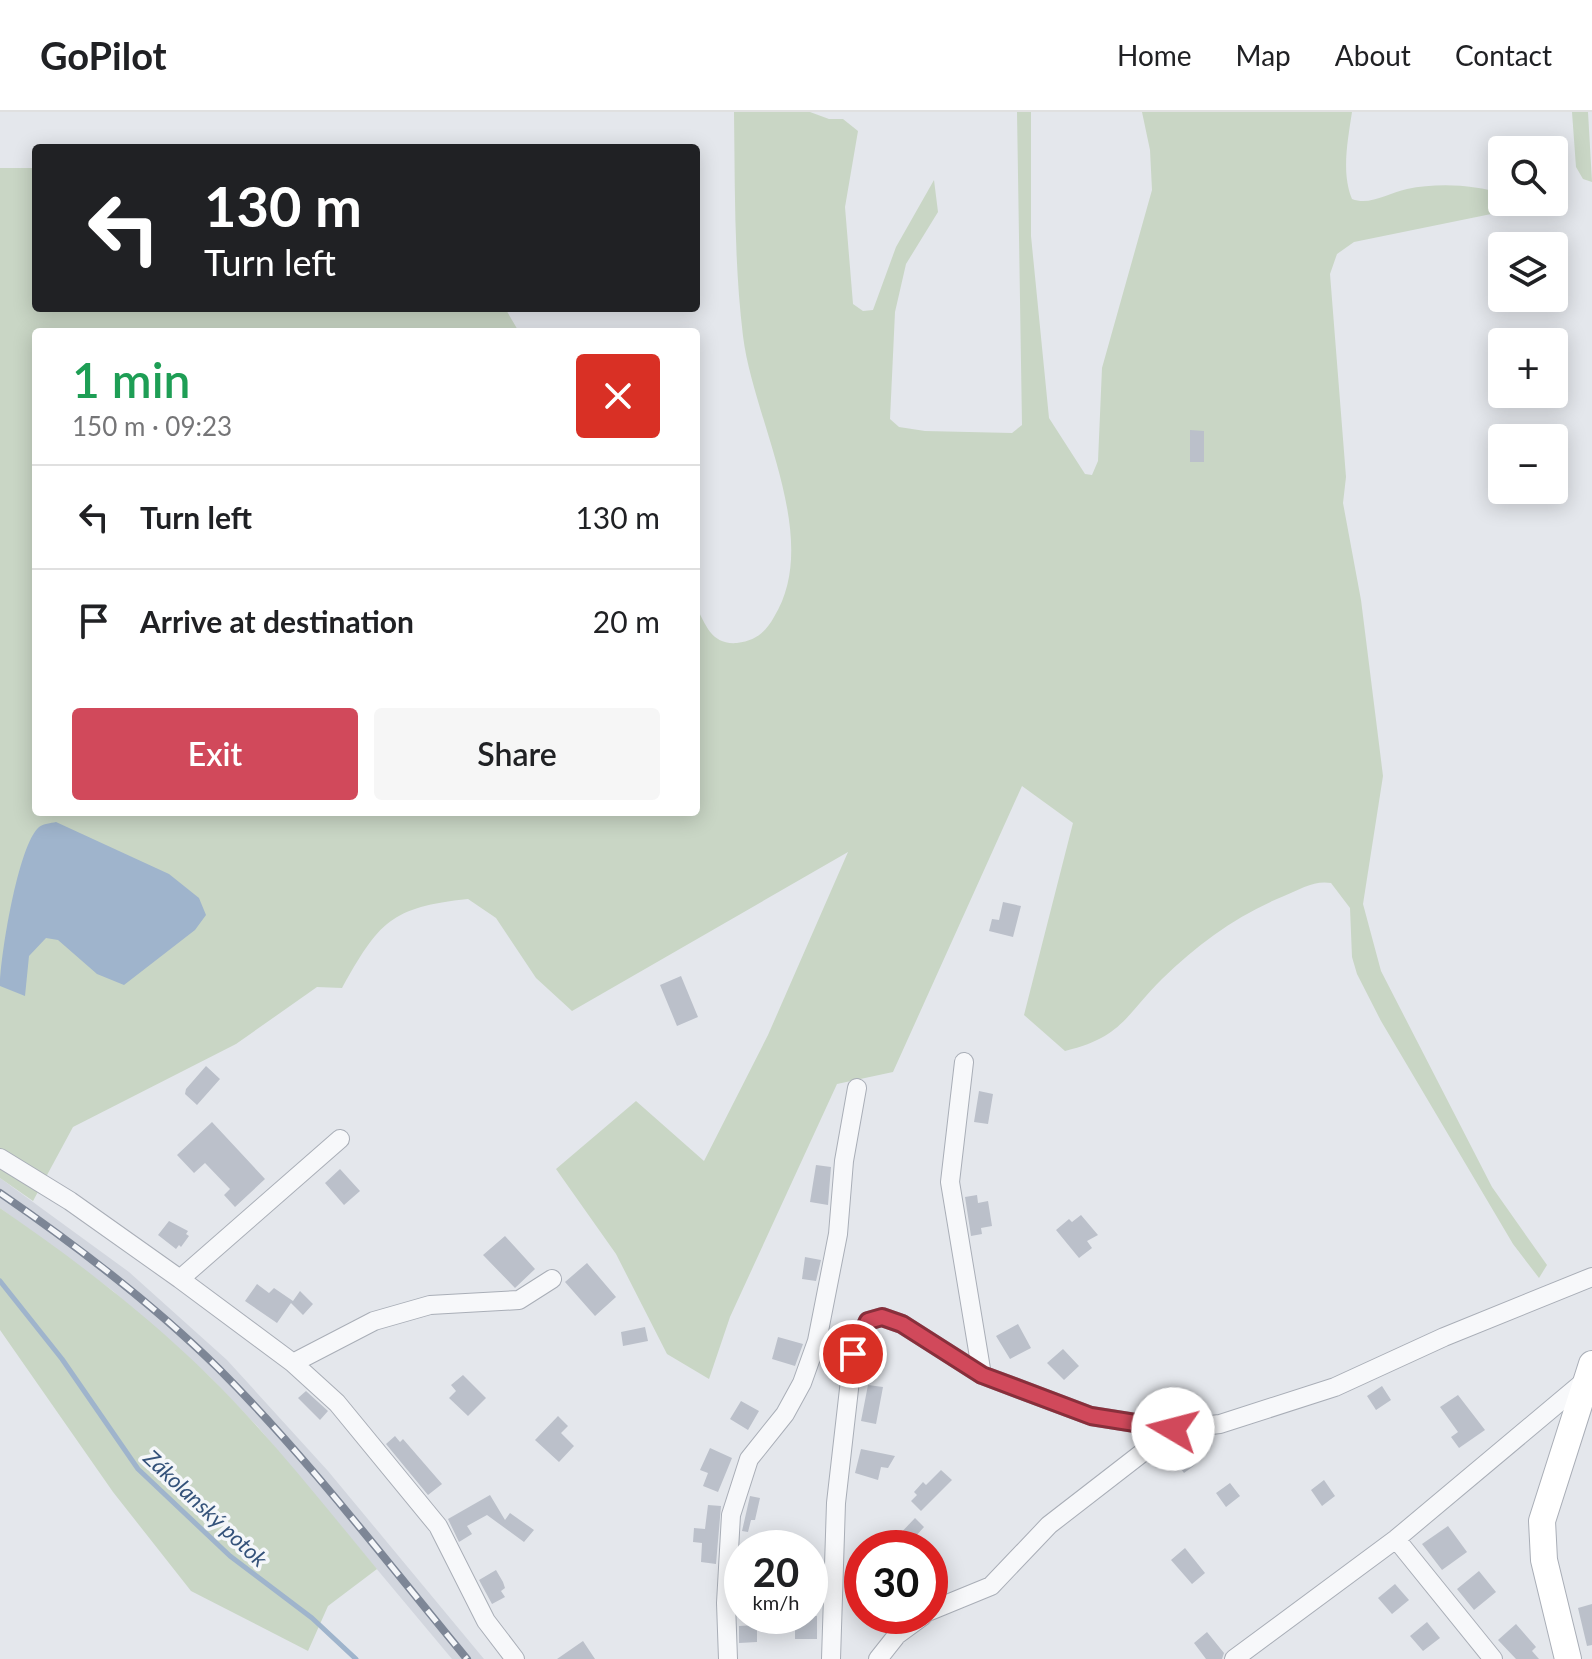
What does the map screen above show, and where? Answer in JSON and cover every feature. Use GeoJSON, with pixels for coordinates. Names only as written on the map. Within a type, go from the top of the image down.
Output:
{"type":"FeatureCollection","features":[{"type":"Feature","properties":{"kind":"street"},"geometry":{"type":"LineString","coordinates":[[964,1062],[950,1182],[982,1375]]}},
{"type":"Feature","properties":{"kind":"street"},"geometry":{"type":"LineString","coordinates":[[728,1659],[726,1603],[731,1515],[749,1459],[785,1414],[802,1383],[817,1341],[838,1234],[844,1161],[857,1088]]}},
{"type":"Feature","properties":{"kind":"street"},"geometry":{"type":"LineString","coordinates":[[180,1279],[340,1139]]}},
{"type":"Feature","properties":{"kind":"street"},"geometry":{"type":"LineString","coordinates":[[0,1158],[70,1201],[180,1279],[293,1363],[337,1403],[438,1526],[486,1621],[515,1659]]}},
{"type":"Feature","properties":{"kind":"street"},"geometry":{"type":"LineString","coordinates":[[831,1659],[838,1488],[853,1354],[868,1321],[882,1317],[902,1324],[982,1375],[1091,1416],[1173,1429],[1220,1424],[1335,1387],[1444,1337],[1592,1277]]}},
{"type":"Feature","properties":{"kind":"street"},"geometry":{"type":"LineString","coordinates":[[293,1363],[374,1321],[430,1305],[519,1300],[552,1279]]}},
{"type":"Feature","properties":{"kind":"street"},"geometry":{"type":"LineString","coordinates":[[1234,1659],[1396,1539],[1589,1372]]}},
{"type":"Feature","properties":{"kind":"street"},"geometry":{"type":"LineString","coordinates":[[1568,1659],[1544,1560],[1542,1521],[1589,1372]]}},
{"type":"Feature","properties":{"kind":"street"},"geometry":{"type":"LineString","coordinates":[[948,1604],[991,1586],[1049,1525],[1173,1429]]}},
{"type":"Feature","properties":{"kind":"street"},"geometry":{"type":"LineString","coordinates":[[1396,1539],[1493,1659]]}},
{"type":"Feature","properties":{"kind":"street"},"geometry":{"type":"LineString","coordinates":[[878,1659],[898,1634]]}},
{"type":"Feature","properties":{"kind":"shaded area"},"geometry":{"type":"Polygon","coordinates":[[[0,1178],[129,1272],[227,1360],[328,1471],[484,1659],[452,1659],[258,1427],[210,1377],[113,1291],[0,1208],[0,1178]]]}},
{"type":"Feature","properties":{"kind":"green space"},"geometry":{"type":"Polygon","coordinates":[[[734,112],[810,112],[829,119],[843,119],[858,131],[845,207],[853,304],[863,311],[873,310],[896,247],[934,180],[938,212],[906,264],[895,312],[890,419],[899,427],[925,431],[1012,433],[1022,425],[1017,112],[1031,112],[1031,236],[1049,418],[1085,474],[1092,475],[1098,461],[1102,368],[1152,190],[1150,150],[1142,112],[1352,112],[1346,167],[1352,199],[1366,201],[1430,186],[1488,190],[1488,215],[1354,242],[1337,254],[1330,274],[1346,477],[1343,503],[1361,600],[1383,776],[1363,904],[1381,971],[1492,1187],[1547,1265],[1539,1278],[1513,1244],[1381,1021],[1357,974],[1352,957],[1350,908],[1331,883],[1302,888],[1250,912],[1219,931],[1162,979],[1121,1024],[1099,1039],[1065,1051],[1024,1015],[1073,823],[1022,786],[893,1072],[837,1084],[730,1317],[709,1379],[667,1354],[616,1254],[556,1169],[636,1101],[704,1161],[768,1035],[848,852],[572,1011],[536,978],[496,918],[468,899],[442,902],[404,913],[390,922],[366,947],[342,988],[317,987],[236,1044],[73,1127],[33,1201],[0,1178],[0,168],[32,168],[32,312],[507,312],[517,328],[32,328],[32,816],[700,816],[700,614],[711,633],[728,643],[749,640],[763,632],[774,617],[787,586],[791,552],[781,478],[749,369],[740,308],[734,112]]]}},
{"type":"Feature","properties":{"kind":"green space"},"geometry":{"type":"Polygon","coordinates":[[[1572,112],[1588,112],[1592,182],[1583,179],[1576,167],[1572,112]]]}},
{"type":"Feature","properties":{"kind":"green space"},"geometry":{"type":"Polygon","coordinates":[[[0,1208],[108,1288],[160,1330],[209,1376],[275,1446],[377,1569],[328,1606],[308,1651],[191,1591],[113,1492],[0,1330],[0,1208]]]}},
{"type":"Feature","properties":{"kind":"water"},"geometry":{"type":"Polygon","coordinates":[[[56,822],[169,874],[199,898],[206,915],[195,930],[124,985],[97,974],[58,940],[46,938],[29,956],[25,996],[0,986],[7,928],[17,878],[31,838],[39,827],[56,822]]]}},
{"type":"Feature","properties":{"kind":"building"},"geometry":{"type":"Polygon","coordinates":[[[1190,430],[1204,431],[1204,462],[1190,462],[1190,430]]]}},
{"type":"Feature","properties":{"kind":"building"},"geometry":{"type":"Polygon","coordinates":[[[1003,902],[1021,906],[1013,937],[989,931],[992,919],[999,920],[1003,902]]]}},
{"type":"Feature","properties":{"kind":"building"},"geometry":{"type":"Polygon","coordinates":[[[681,976],[698,1017],[677,1026],[660,985],[681,976]]]}},
{"type":"Feature","properties":{"kind":"building"},"geometry":{"type":"Polygon","coordinates":[[[206,1066],[220,1079],[197,1105],[185,1094],[186,1089],[206,1066]]]}},
{"type":"Feature","properties":{"kind":"building"},"geometry":{"type":"Polygon","coordinates":[[[979,1091],[993,1094],[988,1124],[974,1122],[979,1091]]]}},
{"type":"Feature","properties":{"kind":"building"},"geometry":{"type":"Polygon","coordinates":[[[212,1122],[265,1179],[235,1207],[224,1195],[230,1189],[205,1163],[194,1173],[177,1155],[212,1122]]]}},
{"type":"Feature","properties":{"kind":"building"},"geometry":{"type":"Polygon","coordinates":[[[816,1165],[831,1167],[828,1205],[810,1202],[816,1165]]]}},
{"type":"Feature","properties":{"kind":"building"},"geometry":{"type":"Polygon","coordinates":[[[340,1169],[360,1191],[344,1205],[325,1183],[340,1169]]]}},
{"type":"Feature","properties":{"kind":"building"},"geometry":{"type":"Polygon","coordinates":[[[977,1195],[978,1203],[988,1201],[992,1226],[981,1228],[982,1234],[971,1236],[965,1197],[977,1195]]]}},
{"type":"Feature","properties":{"kind":"building"},"geometry":{"type":"Polygon","coordinates":[[[1081,1215],[1098,1235],[1087,1241],[1092,1248],[1079,1258],[1056,1230],[1069,1219],[1072,1222],[1081,1215]]]}},
{"type":"Feature","properties":{"kind":"building"},"geometry":{"type":"Polygon","coordinates":[[[169,1221],[188,1231],[186,1234],[189,1236],[176,1249],[158,1235],[169,1221]]]}},
{"type":"Feature","properties":{"kind":"building"},"geometry":{"type":"Polygon","coordinates":[[[505,1236],[535,1269],[515,1288],[483,1255],[505,1236]]]}},
{"type":"Feature","properties":{"kind":"building"},"geometry":{"type":"Polygon","coordinates":[[[805,1257],[821,1260],[816,1281],[802,1279],[805,1257]]]}},
{"type":"Feature","properties":{"kind":"building"},"geometry":{"type":"Polygon","coordinates":[[[587,1263],[616,1297],[595,1316],[565,1282],[587,1263]]]}},
{"type":"Feature","properties":{"kind":"building"},"geometry":{"type":"Polygon","coordinates":[[[257,1284],[269,1293],[274,1288],[293,1301],[300,1291],[313,1304],[303,1315],[291,1303],[277,1323],[245,1301],[257,1284]]]}},
{"type":"Feature","properties":{"kind":"building"},"geometry":{"type":"Polygon","coordinates":[[[1018,1324],[1031,1348],[1010,1359],[996,1336],[1018,1324]]]}},
{"type":"Feature","properties":{"kind":"building"},"geometry":{"type":"Polygon","coordinates":[[[645,1327],[648,1341],[623,1346],[621,1332],[645,1327]]]}},
{"type":"Feature","properties":{"kind":"building"},"geometry":{"type":"Polygon","coordinates":[[[778,1337],[803,1344],[795,1366],[772,1359],[778,1337]]]}},
{"type":"Feature","properties":{"kind":"building"},"geometry":{"type":"Polygon","coordinates":[[[1063,1349],[1079,1366],[1064,1380],[1047,1363],[1063,1349]]]}},
{"type":"Feature","properties":{"kind":"building"},"geometry":{"type":"Polygon","coordinates":[[[463,1375],[486,1398],[468,1416],[449,1398],[456,1391],[451,1385],[463,1375]]]}},
{"type":"Feature","properties":{"kind":"building"},"geometry":{"type":"Polygon","coordinates":[[[868,1385],[883,1387],[876,1424],[861,1421],[868,1385]]]}},
{"type":"Feature","properties":{"kind":"building"},"geometry":{"type":"Polygon","coordinates":[[[1382,1386],[1391,1400],[1376,1410],[1367,1396],[1382,1386]]]}},
{"type":"Feature","properties":{"kind":"building"},"geometry":{"type":"Polygon","coordinates":[[[306,1391],[328,1411],[320,1420],[298,1398],[306,1391]]]}},
{"type":"Feature","properties":{"kind":"building"},"geometry":{"type":"Polygon","coordinates":[[[1458,1395],[1485,1430],[1459,1448],[1451,1437],[1458,1432],[1440,1407],[1458,1395]]]}},
{"type":"Feature","properties":{"kind":"building"},"geometry":{"type":"Polygon","coordinates":[[[741,1401],[759,1411],[748,1430],[730,1419],[741,1401]]]}},
{"type":"Feature","properties":{"kind":"building"},"geometry":{"type":"Polygon","coordinates":[[[558,1416],[568,1426],[561,1433],[574,1446],[559,1462],[535,1440],[558,1416]]]}},
{"type":"Feature","properties":{"kind":"building"},"geometry":{"type":"Polygon","coordinates":[[[395,1436],[400,1442],[403,1439],[442,1484],[428,1495],[386,1444],[395,1436]]]}},
{"type":"Feature","properties":{"kind":"building"},"geometry":{"type":"Polygon","coordinates":[[[710,1448],[732,1458],[718,1492],[703,1486],[708,1473],[700,1470],[710,1448]]]}},
{"type":"Feature","properties":{"kind":"building"},"geometry":{"type":"Polygon","coordinates":[[[1188,1448],[1199,1462],[1184,1473],[1173,1458],[1188,1448]]]}},
{"type":"Feature","properties":{"kind":"building"},"geometry":{"type":"Polygon","coordinates":[[[861,1449],[895,1456],[888,1468],[881,1467],[878,1480],[855,1473],[861,1449]]]}},
{"type":"Feature","properties":{"kind":"building"},"geometry":{"type":"Polygon","coordinates":[[[941,1470],[952,1480],[921,1511],[911,1501],[917,1495],[914,1492],[941,1470]]]}},
{"type":"Feature","properties":{"kind":"building"},"geometry":{"type":"Polygon","coordinates":[[[1324,1480],[1335,1496],[1322,1506],[1311,1490],[1324,1480]]]}},
{"type":"Feature","properties":{"kind":"building"},"geometry":{"type":"Polygon","coordinates":[[[1230,1483],[1240,1496],[1226,1507],[1216,1493],[1230,1483]]]}},
{"type":"Feature","properties":{"kind":"building"},"geometry":{"type":"Polygon","coordinates":[[[490,1495],[505,1520],[510,1513],[534,1530],[524,1542],[487,1515],[467,1526],[472,1534],[459,1542],[448,1519],[490,1495]]]}},
{"type":"Feature","properties":{"kind":"building"},"geometry":{"type":"Polygon","coordinates":[[[750,1496],[760,1498],[755,1520],[751,1520],[748,1530],[742,1530],[750,1496]]]}},
{"type":"Feature","properties":{"kind":"building"},"geometry":{"type":"Polygon","coordinates":[[[708,1505],[721,1506],[716,1564],[701,1562],[702,1543],[693,1542],[694,1528],[705,1529],[708,1505]]]}},
{"type":"Feature","properties":{"kind":"building"},"geometry":{"type":"Polygon","coordinates":[[[915,1518],[924,1527],[921,1530],[904,1530],[915,1518]]]}},
{"type":"Feature","properties":{"kind":"building"},"geometry":{"type":"Polygon","coordinates":[[[1448,1526],[1467,1552],[1442,1570],[1422,1544],[1448,1526]]]}},
{"type":"Feature","properties":{"kind":"building"},"geometry":{"type":"Polygon","coordinates":[[[1185,1548],[1205,1573],[1192,1584],[1171,1560],[1185,1548]]]}},
{"type":"Feature","properties":{"kind":"building"},"geometry":{"type":"Polygon","coordinates":[[[496,1570],[505,1588],[501,1591],[505,1597],[492,1604],[479,1580],[496,1570]]]}},
{"type":"Feature","properties":{"kind":"building"},"geometry":{"type":"Polygon","coordinates":[[[1479,1571],[1496,1592],[1474,1610],[1457,1589],[1479,1571]]]}},
{"type":"Feature","properties":{"kind":"building"},"geometry":{"type":"Polygon","coordinates":[[[1395,1584],[1409,1600],[1392,1614],[1378,1598],[1395,1584]]]}},
{"type":"Feature","properties":{"kind":"building"},"geometry":{"type":"Polygon","coordinates":[[[1592,1604],[1592,1645],[1587,1646],[1578,1608],[1592,1604]]]}},
{"type":"Feature","properties":{"kind":"building"},"geometry":{"type":"Polygon","coordinates":[[[1427,1622],[1440,1638],[1423,1651],[1410,1636],[1427,1622]]]}},
{"type":"Feature","properties":{"kind":"building"},"geometry":{"type":"Polygon","coordinates":[[[1516,1624],[1536,1647],[1532,1651],[1539,1659],[1516,1659],[1498,1640],[1516,1624]]]}},
{"type":"Feature","properties":{"kind":"building"},"geometry":{"type":"Polygon","coordinates":[[[1207,1632],[1224,1653],[1222,1659],[1206,1659],[1194,1643],[1207,1632]]]}},
{"type":"Feature","properties":{"kind":"building"},"geometry":{"type":"Polygon","coordinates":[[[739,1634],[757,1634],[757,1642],[739,1643],[739,1634]]]}},
{"type":"Feature","properties":{"kind":"building"},"geometry":{"type":"Polygon","coordinates":[[[795,1634],[817,1634],[817,1639],[795,1639],[795,1634]]]}},
{"type":"Feature","properties":{"kind":"building"},"geometry":{"type":"Polygon","coordinates":[[[583,1641],[595,1659],[557,1659],[583,1641]]]}},
{"type":"Feature","properties":{"kind":"waterway","name":"Zákolanský potok"},"geometry":{"type":"LineString","coordinates":[[0,1281],[62,1359],[138,1469],[230,1556],[312,1618],[356,1659]]}},
{"type":"Feature","properties":{"kind":"railway"},"geometry":{"type":"LineString","coordinates":[[0,1193],[113,1276],[218,1368],[315,1474],[467,1659]]}},
{"type":"Feature","properties":{"kind":"route"},"geometry":{"type":"LineString","coordinates":[[853,1354],[868,1321],[882,1317],[902,1324],[982,1375],[1091,1416],[1173,1429]]}}]}
